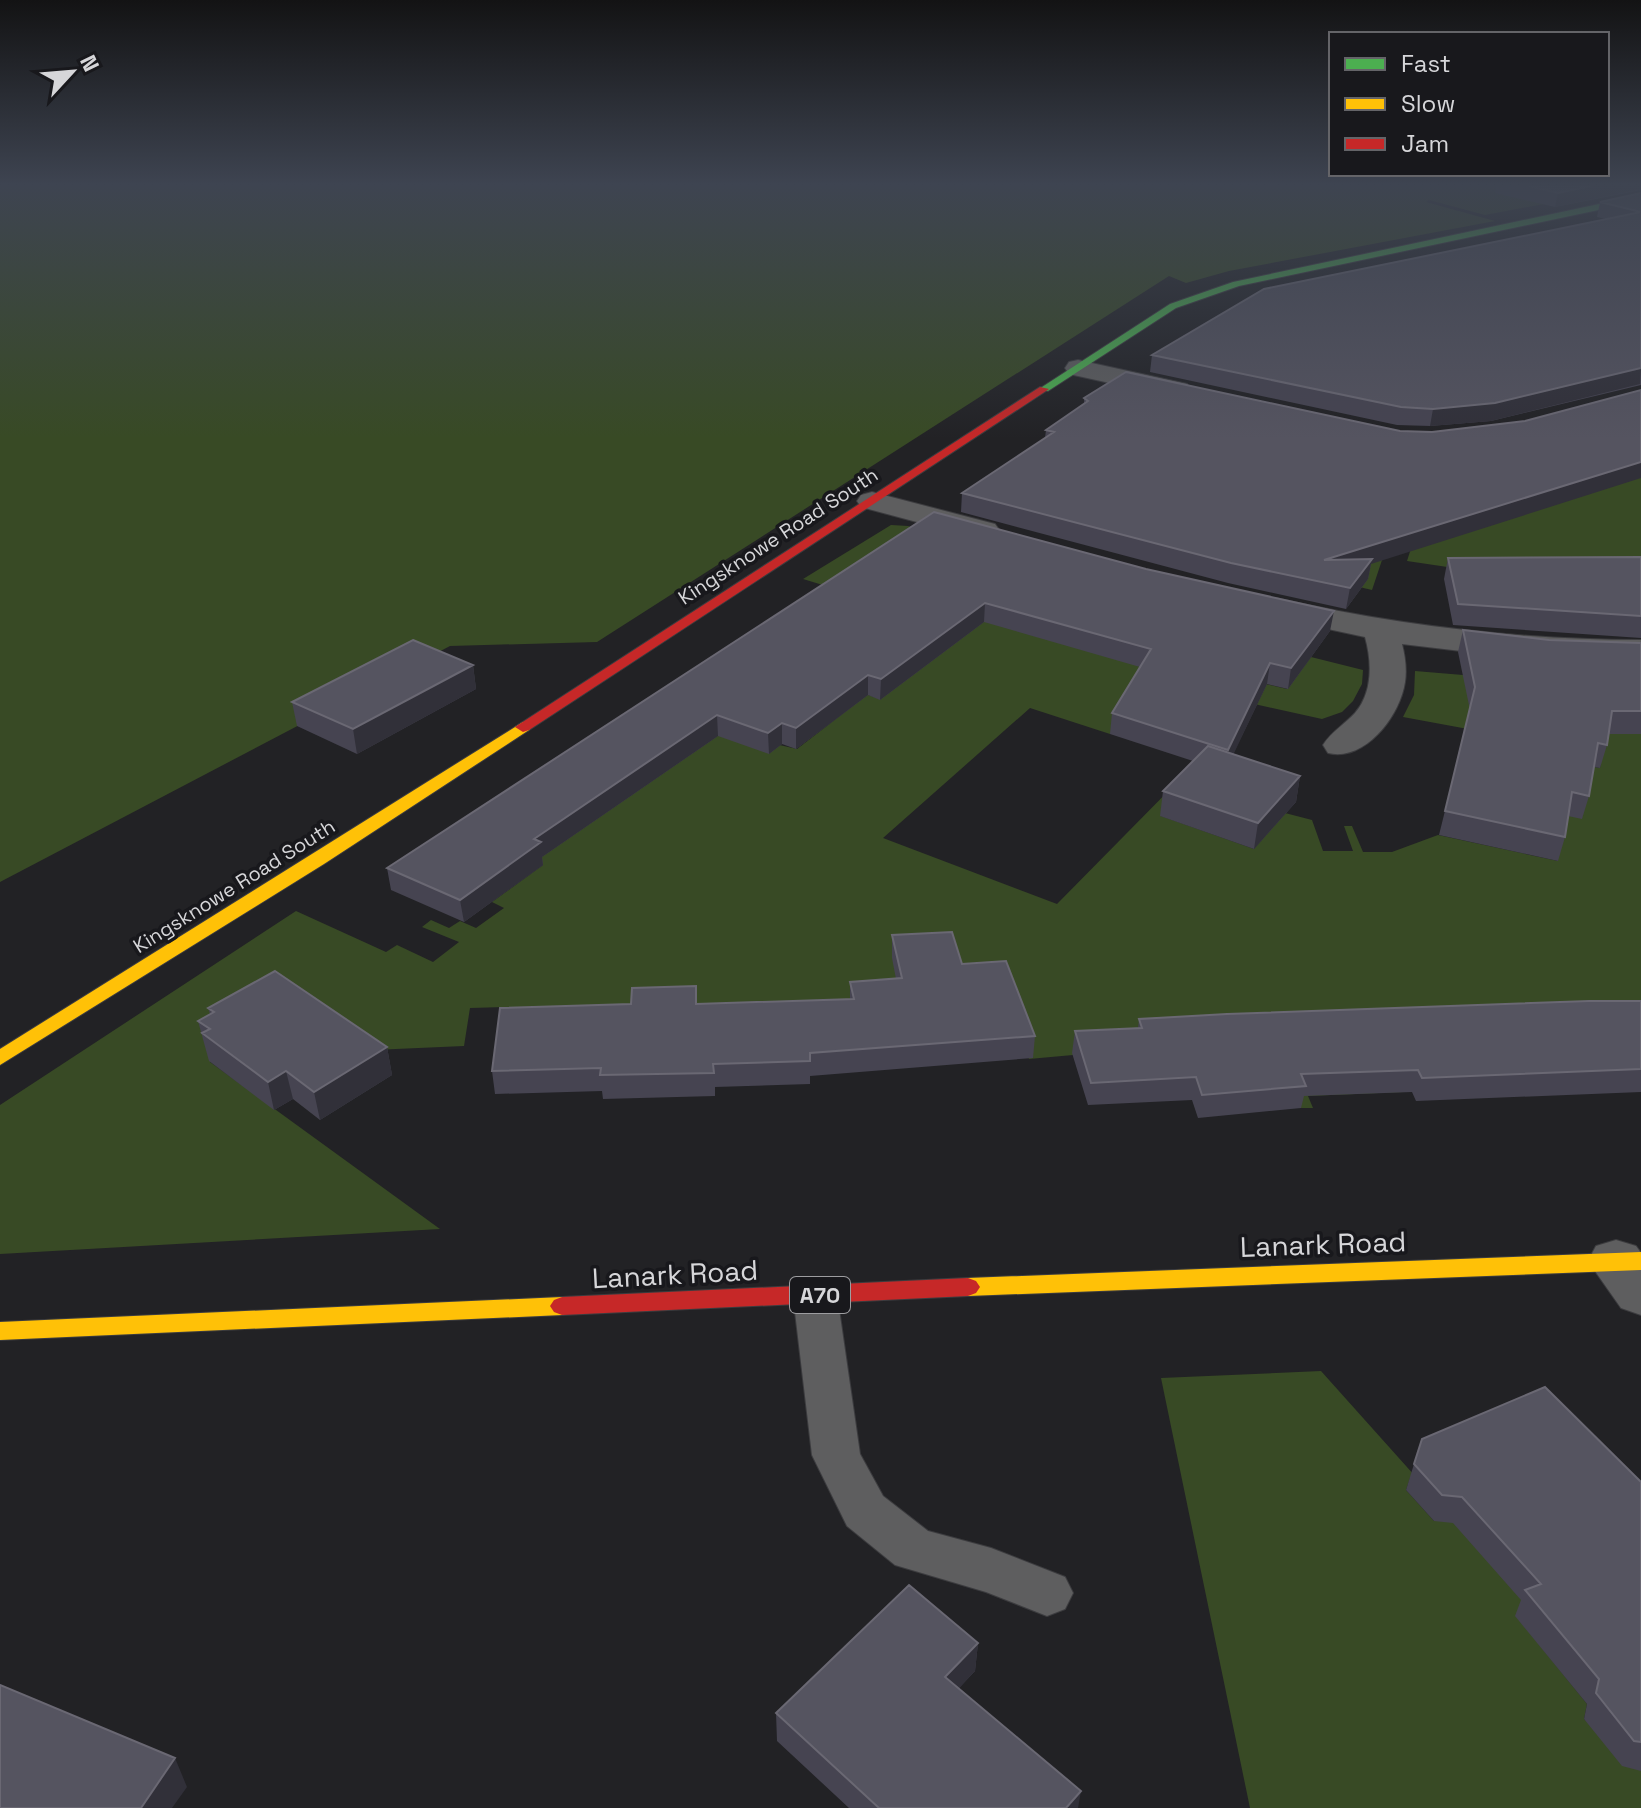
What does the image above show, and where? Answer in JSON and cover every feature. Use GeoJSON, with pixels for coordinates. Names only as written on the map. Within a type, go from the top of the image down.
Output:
{"type":"FeatureCollection","features":[{"type":"Feature","properties":{"kind":"street","name":"Kingsknowe Road South"},"geometry":{"type":"LineString","coordinates":[[0,1058],[318,860],[1173,306],[1221,288],[1303,270]]}},
{"type":"Feature","properties":{"kind":"street"},"geometry":{"type":"LineString","coordinates":[[1078,368],[1202,395]]}},
{"type":"Feature","properties":{"kind":"street"},"geometry":{"type":"LineString","coordinates":[[872,501],[1007,538]]}},
{"type":"Feature","properties":{"kind":"street"},"geometry":{"type":"LineString","coordinates":[[1249,601],[1380,628],[1519,647],[1641,651]]}},
{"type":"Feature","properties":{"kind":"street"},"geometry":{"type":"LineString","coordinates":[[1342,745],[1364,729],[1383,700],[1389,674],[1386,644],[1380,628]]}},
{"type":"Feature","properties":{"kind":"street","name":"Lanark Road"},"geometry":{"type":"LineString","coordinates":[[0,1331],[815,1295],[1633,1271]]}},
{"type":"Feature","properties":{"kind":"lane"},"geometry":{"type":"LineString","coordinates":[[815,1295],[836,1455],[865,1511],[913,1549],[991,1571],[1047,1593]]}},
{"type":"Feature","properties":{"kind":"green space"},"geometry":{"type":"Polygon","coordinates":[[[0,270],[1232,270],[1186,283],[1169,276],[597,642],[450,646],[0,882],[0,270]]]}},
{"type":"Feature","properties":{"kind":"green space"},"geometry":{"type":"Polygon","coordinates":[[[1641,467],[1641,578],[1481,572],[1407,561],[1413,542],[1384,554],[1372,590],[987,500],[1641,467]]]}},
{"type":"Feature","properties":{"kind":"green space"},"geometry":{"type":"Polygon","coordinates":[[[891,525],[908,526],[992,550],[918,614],[803,579],[891,525]]]}},
{"type":"Feature","properties":{"kind":"green space"},"geometry":{"type":"Polygon","coordinates":[[[985,618],[1287,689],[1311,657],[1363,670],[1362,684],[1353,701],[1342,712],[1322,719],[1232,699],[1110,734],[1030,708],[883,838],[1057,904],[1191,768],[1161,816],[1254,849],[1285,813],[1312,820],[1323,851],[1353,851],[1344,826],[1352,826],[1363,852],[1392,852],[1438,835],[1558,861],[1522,754],[1600,768],[1602,754],[1403,717],[1414,695],[1415,671],[1463,675],[1641,729],[1641,1023],[1524,1087],[1308,1096],[1313,1108],[1301,1108],[1260,1015],[1073,1055],[1029,1059],[1011,1000],[902,1001],[499,1060],[505,1007],[470,1008],[464,1046],[217,1057],[210,1062],[440,1229],[0,1254],[0,1105],[296,911],[386,952],[397,945],[433,962],[459,942],[422,927],[431,920],[449,928],[460,921],[476,928],[504,908],[492,902],[543,865],[473,835],[686,724],[797,749],[854,705],[761,658],[880,699],[985,618]]]}},
{"type":"Feature","properties":{"kind":"green space"},"geometry":{"type":"Polygon","coordinates":[[[1321,1371],[1415,1476],[1410,1478],[1406,1490],[1434,1521],[1453,1521],[1531,1610],[1516,1616],[1587,1704],[1584,1719],[1641,1771],[1641,1808],[1250,1808],[1161,1378],[1321,1371]]]}},
{"type":"Feature","properties":{"kind":"building"},"geometry":{"type":"Polygon","coordinates":[[[1355,270],[1641,270],[1641,368],[1495,403],[1433,409],[1401,407],[1152,355],[1264,289],[1355,270]]]}},
{"type":"Feature","properties":{"kind":"building"},"geometry":{"type":"Polygon","coordinates":[[[1126,372],[1400,431],[1432,432],[1525,421],[1641,390],[1641,462],[1324,560],[1372,559],[1350,588],[1231,563],[962,493],[1054,432],[1046,430],[1088,401],[1084,398],[1126,372]]]}},
{"type":"Feature","properties":{"kind":"building"},"geometry":{"type":"Polygon","coordinates":[[[934,512],[1146,569],[1334,611],[1291,668],[1270,663],[1228,750],[1112,713],[1151,649],[985,603],[881,679],[868,675],[796,728],[782,723],[768,733],[717,715],[534,839],[541,842],[460,900],[387,868],[934,512]]]}},
{"type":"Feature","properties":{"kind":"building"},"geometry":{"type":"Polygon","coordinates":[[[1641,557],[1641,616],[1458,604],[1448,558],[1641,557]]]}},
{"type":"Feature","properties":{"kind":"building"},"geometry":{"type":"Polygon","coordinates":[[[1463,630],[1549,640],[1641,643],[1641,711],[1612,711],[1607,745],[1598,743],[1589,796],[1572,792],[1565,837],[1445,811],[1475,687],[1463,630]]]}},
{"type":"Feature","properties":{"kind":"building"},"geometry":{"type":"Polygon","coordinates":[[[413,640],[473,665],[353,729],[292,702],[413,640]]]}},
{"type":"Feature","properties":{"kind":"building"},"geometry":{"type":"Polygon","coordinates":[[[1208,746],[1300,776],[1258,823],[1163,791],[1208,746]]]}},
{"type":"Feature","properties":{"kind":"building"},"geometry":{"type":"Polygon","coordinates":[[[952,932],[962,964],[1006,961],[1035,1036],[810,1053],[810,1061],[713,1064],[714,1073],[600,1075],[601,1068],[492,1071],[500,1008],[631,1004],[632,988],[696,986],[696,1004],[854,999],[850,982],[902,978],[892,935],[952,932]]]}},
{"type":"Feature","properties":{"kind":"building"},"geometry":{"type":"Polygon","coordinates":[[[275,971],[387,1047],[314,1092],[286,1071],[268,1082],[202,1033],[210,1029],[198,1021],[214,1012],[208,1008],[275,971]]]}},
{"type":"Feature","properties":{"kind":"building"},"geometry":{"type":"Polygon","coordinates":[[[1641,1001],[1641,1069],[1422,1078],[1418,1070],[1301,1074],[1306,1086],[1202,1095],[1196,1077],[1091,1083],[1075,1031],[1142,1028],[1139,1019],[1641,1001]]]}},
{"type":"Feature","properties":{"kind":"building"},"geometry":{"type":"Polygon","coordinates":[[[1545,1387],[1641,1482],[1641,1742],[1634,1741],[1596,1693],[1599,1679],[1525,1590],[1541,1584],[1462,1497],[1442,1495],[1414,1464],[1422,1439],[1545,1387]]]}},
{"type":"Feature","properties":{"kind":"building"},"geometry":{"type":"Polygon","coordinates":[[[909,1585],[978,1643],[945,1677],[1081,1791],[1066,1808],[879,1808],[776,1713],[909,1585]]]}},
{"type":"Feature","properties":{"kind":"building"},"geometry":{"type":"Polygon","coordinates":[[[0,1685],[175,1758],[141,1808],[0,1808],[0,1685]]]}},
{"type":"Feature","properties":{"kind":"traffic: fast"},"geometry":{"type":"LineString","coordinates":[[1044,389],[1173,306],[1236,284],[1300,270]]}},
{"type":"Feature","properties":{"kind":"traffic: slow"},"geometry":{"type":"LineString","coordinates":[[0,1058],[318,860],[523,727]]}},
{"type":"Feature","properties":{"kind":"traffic: slow"},"geometry":{"type":"LineString","coordinates":[[968,1287],[1641,1261]]}},
{"type":"Feature","properties":{"kind":"traffic: slow"},"geometry":{"type":"LineString","coordinates":[[0,1331],[562,1306]]}},
{"type":"Feature","properties":{"kind":"traffic: jam"},"geometry":{"type":"LineString","coordinates":[[523,727],[1044,389]]}},
{"type":"Feature","properties":{"kind":"traffic: jam"},"geometry":{"type":"LineString","coordinates":[[562,1306],[968,1287]]}}]}
